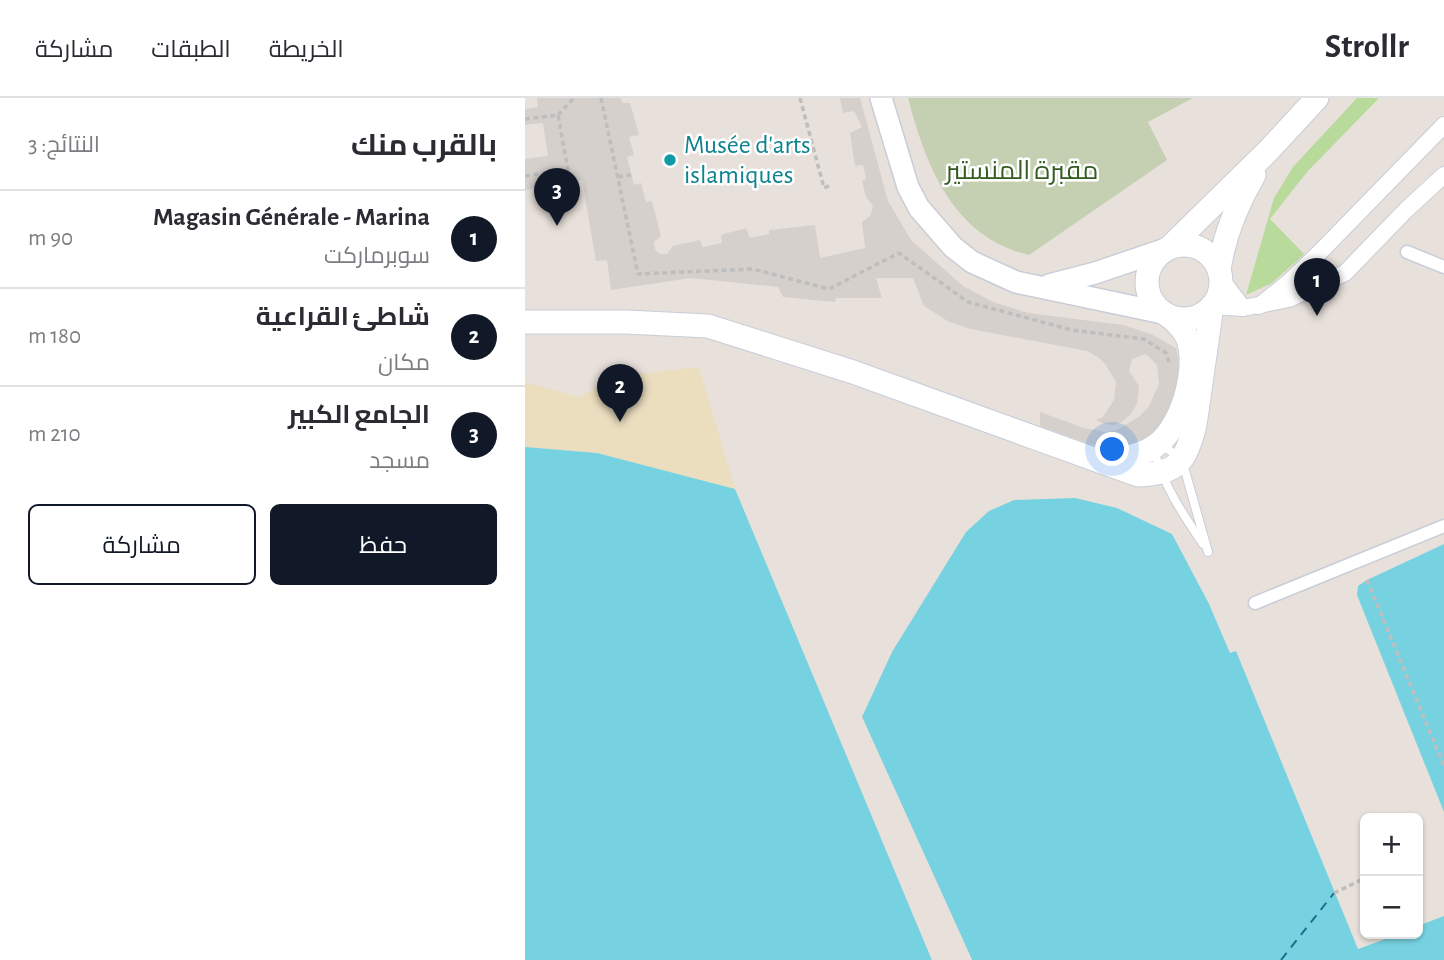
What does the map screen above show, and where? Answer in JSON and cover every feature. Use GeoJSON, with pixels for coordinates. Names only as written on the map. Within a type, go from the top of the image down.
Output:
{"type":"FeatureCollection","features":[{"type":"Feature","properties":{"kind":"main road"},"geometry":{"type":"LineString","coordinates":[[1095,460],[1129,458],[1156,445],[1179,414],[1185,398],[1192,359],[1186,335],[1154,304],[1149,293],[1147,280],[1156,257],[1268,151],[1317,98]]}},
{"type":"Feature","properties":{"kind":"main road"},"geometry":{"type":"LineString","coordinates":[[525,322],[626,322],[708,327],[853,372],[1138,475],[1161,474],[1182,460],[1190,444],[1212,306],[1220,290],[1223,242],[1237,206],[1268,151]]}},
{"type":"Feature","properties":{"kind":"main road"},"geometry":{"type":"LineString","coordinates":[[1167,249],[1184,244],[1196,246],[1206,252],[1220,275]]}},
{"type":"Feature","properties":{"kind":"main road"},"geometry":{"type":"LineString","coordinates":[[1166,314],[1188,319],[1212,306]]}},
{"type":"Feature","properties":{"kind":"street"},"geometry":{"type":"LineString","coordinates":[[881,98],[908,187],[927,219],[953,247],[972,262],[1016,282],[1166,314]]}},
{"type":"Feature","properties":{"kind":"street"},"geometry":{"type":"LineString","coordinates":[[1251,307],[1289,282],[1444,125]]}},
{"type":"Feature","properties":{"kind":"street"},"geometry":{"type":"LineString","coordinates":[[1212,306],[1251,307],[1289,299],[1345,273],[1444,175]]}},
{"type":"Feature","properties":{"kind":"street"},"geometry":{"type":"LineString","coordinates":[[1040,288],[1167,249]]}},
{"type":"Feature","properties":{"kind":"street"},"geometry":{"type":"LineString","coordinates":[[1407,252],[1444,267]]}},
{"type":"Feature","properties":{"kind":"street"},"geometry":{"type":"LineString","coordinates":[[1220,275],[1251,307]]}},
{"type":"Feature","properties":{"kind":"street"},"geometry":{"type":"LineString","coordinates":[[1255,603],[1444,526]]}},
{"type":"Feature","properties":{"kind":"lane"},"geometry":{"type":"LineString","coordinates":[[1156,445],[1182,460],[1208,552],[1173,499],[1161,474],[1156,445]]}},
{"type":"Feature","properties":{"kind":"path"},"geometry":{"type":"LineString","coordinates":[[525,119],[558,115],[574,98]]}},
{"type":"Feature","properties":{"kind":"path"},"geometry":{"type":"LineString","coordinates":[[601,98],[638,274],[753,269],[829,289],[899,253],[968,302],[1072,330],[1144,338],[1167,353],[1169,363]]}},
{"type":"Feature","properties":{"kind":"path"},"geometry":{"type":"LineString","coordinates":[[800,98],[824,188],[831,185]]}},
{"type":"Feature","properties":{"kind":"path"},"geometry":{"type":"LineString","coordinates":[[525,176],[568,170],[558,115]]}},
{"type":"Feature","properties":{"kind":"path"},"geometry":{"type":"LineString","coordinates":[[618,177],[631,175]]}},
{"type":"Feature","properties":{"kind":"path"},"geometry":{"type":"LineString","coordinates":[[1367,580],[1444,766]]}},
{"type":"Feature","properties":{"kind":"path"},"geometry":{"type":"LineString","coordinates":[[1334,893],[1360,880]]}},
{"type":"Feature","properties":{"kind":"green space","name":"مقبرة المنستير"},"geometry":{"type":"Polygon","coordinates":[[[908,98],[1193,98],[1148,122],[1167,160],[1029,255],[1003,246],[981,232],[962,215],[934,173],[908,98]]]}},
{"type":"Feature","properties":{"kind":"green space"},"geometry":{"type":"Polygon","coordinates":[[[1357,98],[1379,98],[1307,172],[1270,219],[1304,254],[1272,283],[1246,295],[1274,198],[1293,167],[1357,98]]]}},
{"type":"Feature","properties":{"kind":"sand"},"geometry":{"type":"Polygon","coordinates":[[[699,367],[735,489],[597,453],[525,447],[525,382],[578,397],[619,376],[699,367]]]}},
{"type":"Feature","properties":{"kind":"shaded area"},"geometry":{"type":"Polygon","coordinates":[[[537,98],[620,98],[623,103],[630,103],[639,135],[629,137],[634,155],[627,157],[634,185],[641,183],[646,202],[652,201],[661,236],[654,242],[655,249],[660,254],[667,254],[673,246],[700,240],[703,247],[722,243],[721,235],[746,228],[750,238],[769,234],[769,230],[815,225],[820,258],[865,248],[862,222],[870,216],[873,206],[866,197],[862,181],[866,179],[863,165],[855,166],[850,133],[862,127],[854,111],[843,113],[840,98],[860,98],[888,201],[911,240],[963,286],[993,302],[1028,313],[1123,325],[1151,334],[1176,348],[1181,373],[1179,386],[1164,422],[1145,441],[1116,449],[1102,448],[1040,426],[1040,412],[1084,428],[1106,432],[1117,430],[1140,416],[1149,406],[1159,384],[1157,365],[1146,354],[1132,359],[1129,371],[1139,386],[1137,404],[1123,421],[1114,425],[1104,424],[1096,420],[1103,417],[1114,400],[1116,382],[1098,357],[1087,351],[971,329],[949,322],[924,306],[913,278],[876,278],[882,298],[836,298],[835,302],[783,297],[778,287],[691,278],[611,290],[607,260],[596,261],[582,180],[525,190],[525,159],[548,156],[543,123],[525,125],[525,109],[538,107],[537,98]]]}},
{"type":"Feature","properties":{"kind":"water"},"geometry":{"type":"Polygon","coordinates":[[[525,447],[597,453],[735,489],[932,960],[525,960],[525,447]]]}},
{"type":"Feature","properties":{"kind":"water"},"geometry":{"type":"Polygon","coordinates":[[[1075,498],[1117,508],[1172,534],[1209,604],[1230,653],[1236,651],[1358,949],[1385,939],[1423,939],[1423,924],[1444,916],[1444,960],[972,960],[862,717],[892,652],[966,532],[989,511],[1014,500],[1075,498]]]}},
{"type":"Feature","properties":{"kind":"water"},"geometry":{"type":"Polygon","coordinates":[[[1444,544],[1444,812],[1357,595],[1358,586],[1367,580],[1444,544]]]}},
{"type":"Feature","properties":{"kind":"pier"},"geometry":{"type":"Polygon","coordinates":[[[734,485],[738,488],[936,960],[932,960],[734,485]]]}},
{"type":"Feature","properties":{"kind":"pier"},"geometry":{"type":"Polygon","coordinates":[[[860,713],[972,960],[968,960],[859,718],[860,713]]]}},
{"type":"Feature","properties":{"kind":"ferry route"},"geometry":{"type":"LineString","coordinates":[[1281,960],[1334,893]]}},
{"type":"Feature","properties":{"kind":"place","name":"Musée d'arts islamiques"},"geometry":{"type":"Point","coordinates":[670,160]}},
{"type":"Feature","properties":{"kind":"place","name":"الجامع الكبير"},"geometry":{"type":"Point","coordinates":[557,226]}},
{"type":"Feature","properties":{"kind":"place","name":"Magasin Générale - Marina"},"geometry":{"type":"Point","coordinates":[1317,316]}},
{"type":"Feature","properties":{"kind":"place","name":"شاطئ القراعية"},"geometry":{"type":"Point","coordinates":[620,422]}}]}
